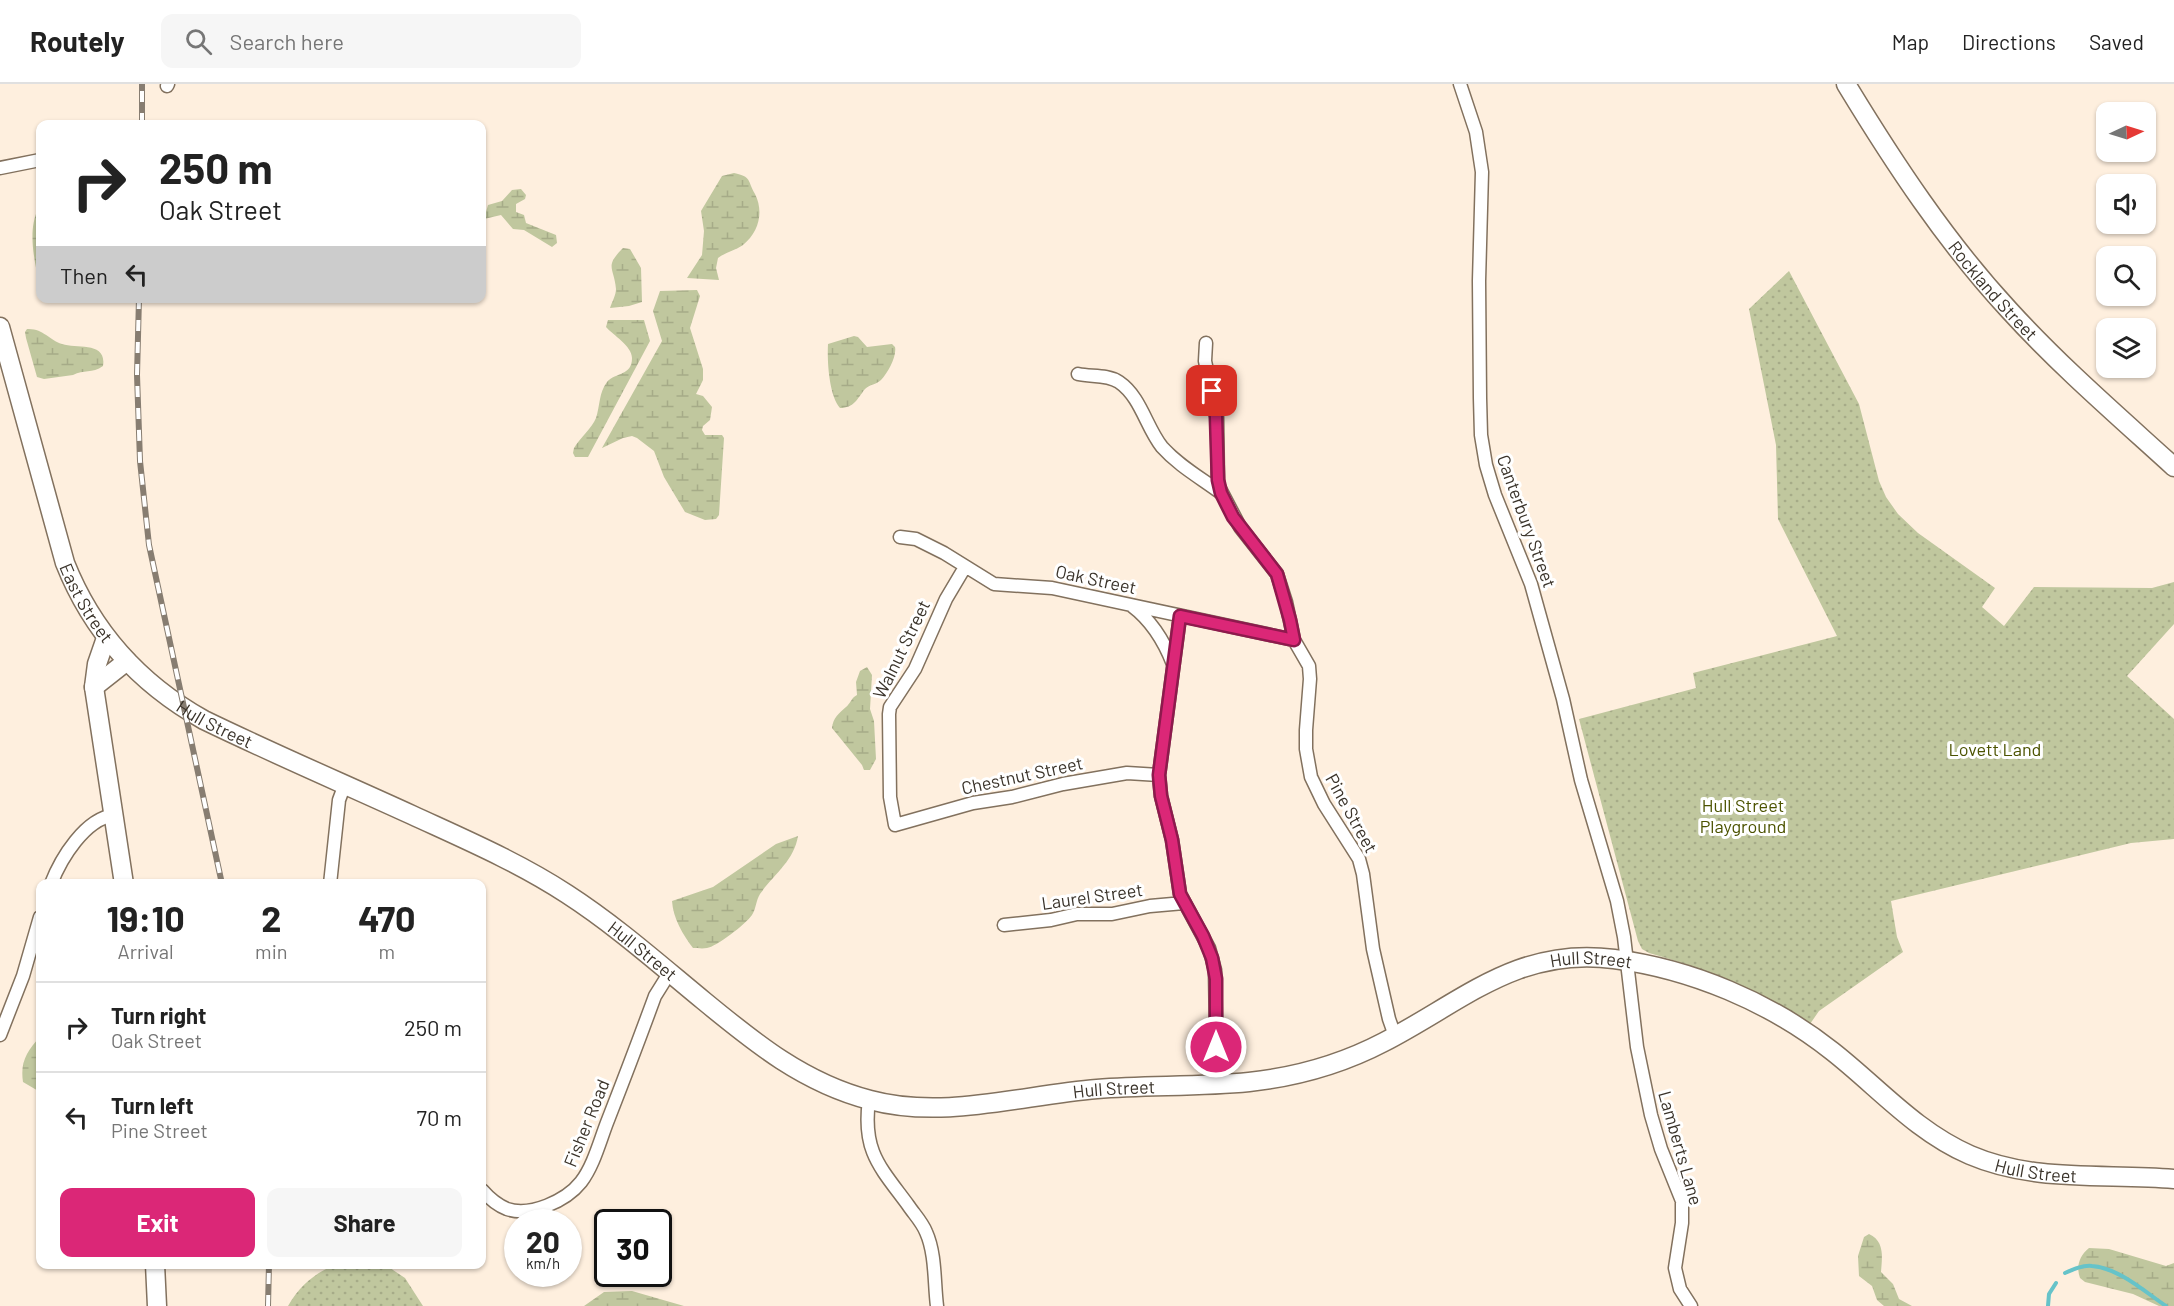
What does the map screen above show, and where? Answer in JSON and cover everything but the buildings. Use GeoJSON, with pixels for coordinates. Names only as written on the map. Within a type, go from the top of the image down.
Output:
{"type":"FeatureCollection","features":[{"type":"Feature","properties":{"kind":"main road","name":"Rockland Street"},"geometry":{"type":"LineString","coordinates":[[1846,84],[1913,187],[1999,299],[2041,344],[2174,467]]}},
{"type":"Feature","properties":{"kind":"main road","name":"East Street"},"geometry":{"type":"LineString","coordinates":[[0,327],[61,552],[78,593],[106,638],[95,672],[94,687],[123,879]]}},
{"type":"Feature","properties":{"kind":"main road","name":"Hull Street"},"geometry":{"type":"LineString","coordinates":[[106,638],[127,661],[163,693],[204,720],[484,848],[538,876],[589,909],[782,1062],[830,1087],[869,1100],[908,1107],[948,1107],[1092,1089],[1217,1084],[1267,1079],[1314,1069],[1368,1050],[1481,985],[1528,965],[1560,958],[1582,957],[1627,961],[1659,968],[1720,987],[1780,1016],[1829,1049],[1921,1128],[1983,1160],[2007,1168],[2039,1173],[2174,1179]]}},
{"type":"Feature","properties":{"kind":"main road"},"geometry":{"type":"LineString","coordinates":[[94,687],[127,661]]}},
{"type":"Feature","properties":{"kind":"main road"},"geometry":{"type":"LineString","coordinates":[[155,1269],[157,1306]]}},
{"type":"Feature","properties":{"kind":"street","name":"Canterbury Street"},"geometry":{"type":"LineString","coordinates":[[1460,84],[1476,132],[1482,172],[1479,301],[1484,455],[1495,495],[1533,590],[1563,699],[1581,780],[1617,901],[1627,961]]}},
{"type":"Feature","properties":{"kind":"street"},"geometry":{"type":"LineString","coordinates":[[0,168],[36,161]]}},
{"type":"Feature","properties":{"kind":"street","name":"Pine Street"},"geometry":{"type":"LineString","coordinates":[[1206,343],[1205,361],[1216,417],[1218,480],[1221,493],[1240,527],[1277,574],[1294,640],[1307,660],[1310,672],[1306,730],[1307,759],[1311,777],[1324,804],[1359,859],[1373,949],[1395,1036]]}},
{"type":"Feature","properties":{"kind":"street"},"geometry":{"type":"LineString","coordinates":[[1078,374],[1110,378],[1124,387],[1140,406],[1151,431],[1162,447],[1184,467],[1221,493]]}},
{"type":"Feature","properties":{"kind":"street","name":"Oak Street"},"geometry":{"type":"LineString","coordinates":[[900,537],[921,542],[944,553],[994,584],[1044,586],[1294,640]]}},
{"type":"Feature","properties":{"kind":"street","name":"Walnut Street"},"geometry":{"type":"LineString","coordinates":[[895,825],[890,786],[889,714],[915,669],[946,599],[964,567]]}},
{"type":"Feature","properties":{"kind":"street"},"geometry":{"type":"LineString","coordinates":[[1129,603],[1160,636],[1174,665]]}},
{"type":"Feature","properties":{"kind":"street"},"geometry":{"type":"LineString","coordinates":[[1180,616],[1159,775],[1177,879],[1184,903],[1206,942],[1215,970],[1217,1084]]}},
{"type":"Feature","properties":{"kind":"street","name":"Chestnut Street"},"geometry":{"type":"LineString","coordinates":[[895,825],[973,803],[1012,797],[1063,784],[1127,773],[1159,775]]}},
{"type":"Feature","properties":{"kind":"street"},"geometry":{"type":"LineString","coordinates":[[331,879],[339,800],[345,784]]}},
{"type":"Feature","properties":{"kind":"street"},"geometry":{"type":"LineString","coordinates":[[53,879],[62,861],[82,835],[98,820],[114,815]]}},
{"type":"Feature","properties":{"kind":"street","name":"Laurel Street"},"geometry":{"type":"LineString","coordinates":[[1004,925],[1051,921],[1077,914],[1112,914],[1150,906],[1184,903]]}},
{"type":"Feature","properties":{"kind":"street"},"geometry":{"type":"LineString","coordinates":[[0,1035],[23,976],[36,931]]}},
{"type":"Feature","properties":{"kind":"street","name":"Lamberts Lane"},"geometry":{"type":"LineString","coordinates":[[1627,961],[1637,1047],[1651,1115],[1661,1149],[1682,1201],[1682,1223],[1675,1268],[1680,1289],[1691,1306]]}},
{"type":"Feature","properties":{"kind":"street","name":"Fisher Road"},"geometry":{"type":"LineString","coordinates":[[486,1194],[498,1205],[516,1211],[550,1204],[576,1188],[595,1154],[655,996],[670,972]]}},
{"type":"Feature","properties":{"kind":"street"},"geometry":{"type":"LineString","coordinates":[[869,1100],[866,1122],[868,1139],[888,1179],[926,1231],[932,1256],[937,1306]]}},
{"type":"Feature","properties":{"kind":"green space"},"geometry":{"type":"Polygon","coordinates":[[[740,174],[750,182],[758,201],[759,215],[756,228],[743,245],[718,258],[716,268],[719,280],[687,278],[702,255],[704,231],[701,211],[722,176],[740,174]]]}},
{"type":"Feature","properties":{"kind":"green space"},"geometry":{"type":"Polygon","coordinates":[[[521,189],[526,195],[525,199],[516,204],[516,212],[524,215],[526,223],[556,235],[557,243],[552,247],[524,230],[513,229],[501,215],[486,219],[488,205],[502,201],[512,190],[521,189]]]}},
{"type":"Feature","properties":{"kind":"green space"},"geometry":{"type":"Polygon","coordinates":[[[36,215],[36,268],[32,237],[36,215]]]}},
{"type":"Feature","properties":{"kind":"green space"},"geometry":{"type":"Polygon","coordinates":[[[623,248],[630,249],[641,268],[642,302],[610,308],[616,289],[612,264],[623,248]]]}},
{"type":"Feature","properties":{"kind":"green space"},"geometry":{"type":"Polygon","coordinates":[[[1789,271],[1859,404],[1879,481],[1886,497],[1898,514],[1918,533],[1995,588],[1982,607],[2004,626],[2034,587],[2152,588],[2174,582],[2174,624],[2127,676],[2174,719],[2174,839],[2131,843],[1891,901],[1897,937],[1903,952],[1819,1011],[1810,1024],[1772,1001],[1732,982],[1642,949],[1579,719],[1696,688],[1693,673],[1837,636],[1778,519],[1776,445],[1749,309],[1789,271]]]}},
{"type":"Feature","properties":{"kind":"green space"},"geometry":{"type":"Polygon","coordinates":[[[697,290],[700,296],[690,328],[703,369],[703,380],[696,394],[703,396],[712,407],[710,420],[702,430],[705,435],[722,435],[724,438],[719,515],[716,519],[705,520],[685,512],[664,477],[654,451],[637,438],[632,436],[623,438],[602,448],[662,341],[653,311],[660,291],[697,290]]]}},
{"type":"Feature","properties":{"kind":"green space"},"geometry":{"type":"Polygon","coordinates":[[[608,320],[644,320],[650,341],[588,457],[575,457],[574,448],[596,418],[604,386],[611,379],[626,371],[631,364],[629,349],[606,327],[608,320]]]}},
{"type":"Feature","properties":{"kind":"green space"},"geometry":{"type":"Polygon","coordinates":[[[27,329],[42,332],[62,344],[96,349],[103,358],[103,366],[73,375],[44,379],[37,377],[26,338],[27,329]]]}},
{"type":"Feature","properties":{"kind":"green space"},"geometry":{"type":"Polygon","coordinates":[[[854,336],[858,337],[867,347],[892,344],[895,347],[895,355],[881,380],[865,389],[852,405],[840,408],[831,387],[828,344],[854,336]]]}},
{"type":"Feature","properties":{"kind":"green space"},"geometry":{"type":"Polygon","coordinates":[[[867,667],[872,675],[870,709],[874,721],[876,759],[870,770],[864,770],[832,728],[837,716],[857,695],[856,682],[860,671],[867,667]]]}},
{"type":"Feature","properties":{"kind":"green space"},"geometry":{"type":"Polygon","coordinates":[[[798,836],[792,853],[760,894],[749,919],[717,944],[707,948],[693,948],[679,926],[672,901],[713,887],[776,844],[798,836]]]}},
{"type":"Feature","properties":{"kind":"green space"},"geometry":{"type":"Polygon","coordinates":[[[36,1041],[36,1090],[23,1082],[22,1075],[31,1047],[36,1041]]]}},
{"type":"Feature","properties":{"kind":"green space"},"geometry":{"type":"Polygon","coordinates":[[[1869,1234],[1880,1245],[1881,1272],[1893,1284],[1899,1299],[1912,1306],[1884,1306],[1877,1300],[1872,1286],[1859,1276],[1858,1256],[1864,1237],[1869,1234]]]}},
{"type":"Feature","properties":{"kind":"green space"},"geometry":{"type":"Polygon","coordinates":[[[2089,1248],[2109,1249],[2166,1266],[2174,1263],[2174,1306],[2159,1306],[2133,1294],[2085,1282],[2080,1278],[2078,1266],[2089,1248]]]}},
{"type":"Feature","properties":{"kind":"green space"},"geometry":{"type":"Polygon","coordinates":[[[327,1269],[392,1269],[405,1278],[423,1306],[288,1306],[297,1292],[327,1269]]]}},
{"type":"Feature","properties":{"kind":"green space"},"geometry":{"type":"Polygon","coordinates":[[[632,1291],[684,1306],[584,1306],[604,1292],[632,1291]]]}},
{"type":"Feature","properties":{"kind":"waterway"},"geometry":{"type":"LineString","coordinates":[[2065,1273],[2085,1266],[2112,1271],[2166,1306]]}},
{"type":"Feature","properties":{"kind":"waterway"},"geometry":{"type":"LineString","coordinates":[[2048,1306],[2049,1294],[2056,1283]]}},
{"type":"Feature","properties":{"kind":"railway"},"geometry":{"type":"LineString","coordinates":[[142,84],[142,120]]}},
{"type":"Feature","properties":{"kind":"railway"},"geometry":{"type":"LineString","coordinates":[[139,303],[137,375],[140,461],[149,545],[221,879]]}},
{"type":"Feature","properties":{"kind":"railway"},"geometry":{"type":"LineString","coordinates":[[268,1306],[269,1269]]}},
{"type":"Feature","properties":{"kind":"route"},"geometry":{"type":"LineString","coordinates":[[1212,391],[1217,430],[1218,480],[1222,496],[1247,537],[1277,574],[1294,640],[1180,616],[1159,775],[1180,894],[1209,948],[1215,970],[1216,1047]]}},
{"type":"Feature","properties":{"kind":"park label","name":"Lovett Land"},"geometry":{"type":"Point","coordinates":[1995,749]}},
{"type":"Feature","properties":{"kind":"park label","name":"Hull Street Playground"},"geometry":{"type":"Point","coordinates":[1743,815]}}]}
